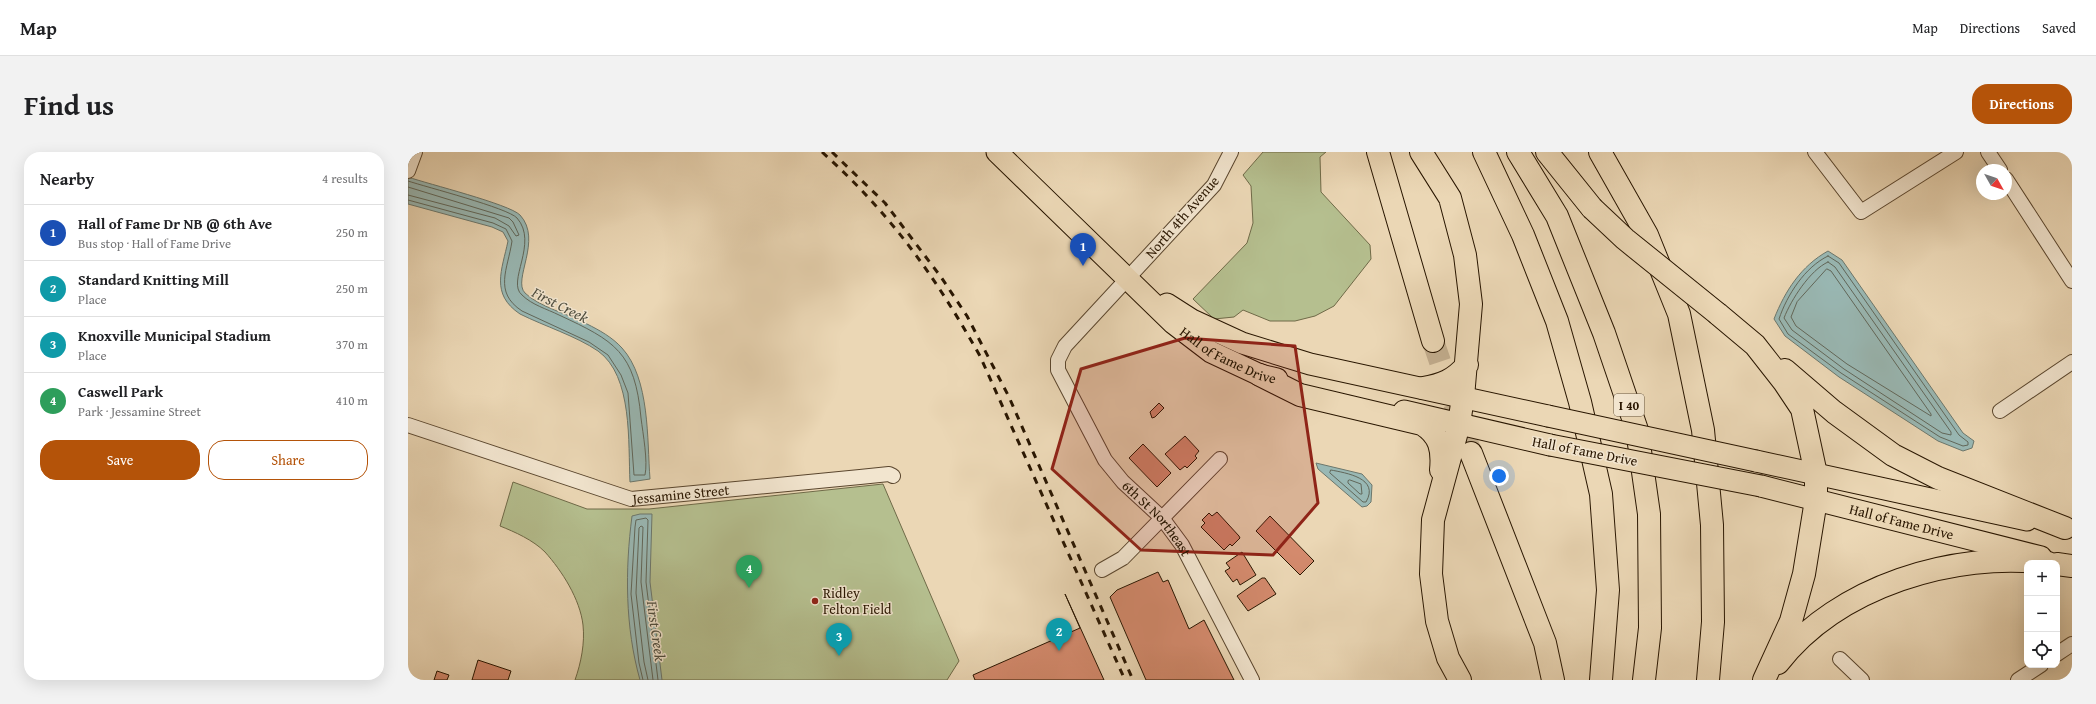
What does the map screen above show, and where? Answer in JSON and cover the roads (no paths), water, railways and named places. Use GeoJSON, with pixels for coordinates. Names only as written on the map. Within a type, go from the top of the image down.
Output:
{"type":"FeatureCollection","features":[{"type":"Feature","properties":{"kind":"highway"},"geometry":{"type":"LineString","coordinates":[[1378,152],[1433,341]]}},
{"type":"Feature","properties":{"kind":"highway"},"geometry":{"type":"LineString","coordinates":[[1421,152],[1450,198],[1465,255],[1471,304],[1463,397],[1459,424],[1433,520],[1431,574],[1437,621],[1448,658],[1460,680]]}},
{"type":"Feature","properties":{"kind":"highway"},"geometry":{"type":"LineString","coordinates":[[1484,152],[1523,235],[1557,321],[1580,402],[1601,494],[1608,590],[1601,680]]}},
{"type":"Feature","properties":{"kind":"highway","name":"I 40"},"geometry":{"type":"LineString","coordinates":[[1518,152],[1556,216],[1604,333],[1637,430],[1649,514],[1650,628],[1644,680]]}},
{"type":"Feature","properties":{"kind":"highway"},"geometry":{"type":"LineString","coordinates":[[1547,152],[1592,208],[1625,239],[1718,314],[1834,412],[1893,455],[1938,478],[2068,529]]}},
{"type":"Feature","properties":{"kind":"highway"},"geometry":{"type":"LineString","coordinates":[[1600,152],[1648,235],[1679,314],[1703,430],[1712,525],[1712,622],[1708,680]]}},
{"type":"Feature","properties":{"kind":"highway"},"geometry":{"type":"LineString","coordinates":[[1755,345],[1784,382],[1802,409],[1816,474],[1816,500],[1804,574],[1791,621],[1765,680]]}},
{"type":"Feature","properties":{"kind":"highway"},"geometry":{"type":"LineString","coordinates":[[1424,388],[1440,385],[1451,380],[1466,365]]}},
{"type":"Feature","properties":{"kind":"highway"},"geometry":{"type":"LineString","coordinates":[[1260,375],[1300,395],[1412,420],[1429,428],[1439,442],[1442,450],[1437,506]]}},
{"type":"Feature","properties":{"kind":"highway"},"geometry":{"type":"LineString","coordinates":[[1471,453],[1545,644],[1553,680]]}},
{"type":"Feature","properties":{"kind":"highway"},"geometry":{"type":"LineString","coordinates":[[1765,680],[1788,650],[1816,625],[1866,594],[1914,574],[1966,562],[2020,559],[2027,560]]}},
{"type":"Feature","properties":{"kind":"highway"},"geometry":{"type":"LineString","coordinates":[[2060,564],[2072,565]]}},
{"type":"Feature","properties":{"kind":"main road","name":"Hall of Fame Drive"},"geometry":{"type":"LineString","coordinates":[[998,152],[1173,323],[1211,352],[1260,375],[1459,424],[1550,444],[1761,486],[2072,565]]}},
{"type":"Feature","properties":{"kind":"main road","name":"Hall of Fame Drive"},"geometry":{"type":"LineString","coordinates":[[1127,279],[1192,320],[1242,343],[1310,364],[2068,529]]}},
{"type":"Feature","properties":{"kind":"street","name":"North 4th Avenue"},"geometry":{"type":"LineString","coordinates":[[1058,360],[1065,346],[1214,185],[1231,152]]}},
{"type":"Feature","properties":{"kind":"street"},"geometry":{"type":"LineString","coordinates":[[1815,152],[1861,212],[1956,152]]}},
{"type":"Feature","properties":{"kind":"street"},"geometry":{"type":"LineString","coordinates":[[1988,152],[1996,164]]}},
{"type":"Feature","properties":{"kind":"street"},"geometry":{"type":"LineString","coordinates":[[2012,188],[2072,281]]}},
{"type":"Feature","properties":{"kind":"street","name":"6th St Northeast"},"geometry":{"type":"LineString","coordinates":[[1058,360],[1058,370],[1105,460],[1123,482],[1162,518],[1182,545],[1252,680]]}},
{"type":"Feature","properties":{"kind":"street"},"geometry":{"type":"LineString","coordinates":[[2000,411],[2072,362]]}},
{"type":"Feature","properties":{"kind":"street","name":"Jessamine Street"},"geometry":{"type":"LineString","coordinates":[[408,425],[631,499],[889,474],[893,476]]}},
{"type":"Feature","properties":{"kind":"street"},"geometry":{"type":"LineString","coordinates":[[1102,570],[1123,558],[1220,459]]}},
{"type":"Feature","properties":{"kind":"street"},"geometry":{"type":"LineString","coordinates":[[2060,652],[2072,644]]}},
{"type":"Feature","properties":{"kind":"street"},"geometry":{"type":"LineString","coordinates":[[1840,659],[1862,680]]}},
{"type":"Feature","properties":{"kind":"street"},"geometry":{"type":"LineString","coordinates":[[2018,680],[2036,668]]}},
{"type":"Feature","properties":{"kind":"water","name":"First Creek"},"geometry":{"type":"Polygon","coordinates":[[[408,177],[501,205],[520,215],[526,225],[529,236],[522,279],[522,287],[525,293],[538,302],[580,320],[605,334],[622,348],[631,361],[638,376],[645,410],[650,479],[630,482],[628,430],[623,393],[609,362],[598,351],[570,336],[520,314],[511,306],[501,290],[500,281],[508,241],[503,232],[492,227],[408,204],[408,177]]]}},
{"type":"Feature","properties":{"kind":"water"},"geometry":{"type":"Polygon","coordinates":[[[1828,251],[1842,260],[1963,433],[1974,441],[1972,448],[1963,451],[1938,441],[1839,377],[1785,336],[1774,319],[1783,299],[1802,272],[1818,257],[1828,251]]]}},
{"type":"Feature","properties":{"kind":"water"},"geometry":{"type":"Polygon","coordinates":[[[1316,463],[1362,474],[1372,485],[1371,502],[1367,506],[1362,507],[1318,469],[1316,463]]]}},
{"type":"Feature","properties":{"kind":"water","name":"First Creek"},"geometry":{"type":"Polygon","coordinates":[[[652,514],[650,582],[662,680],[640,680],[631,640],[628,598],[628,557],[632,516],[652,514]]]}},
{"type":"Feature","properties":{"kind":"tunnel"},"geometry":{"type":"LineString","coordinates":[[1433,341],[1471,453]]}},
{"type":"Feature","properties":{"kind":"railway"},"geometry":{"type":"LineString","coordinates":[[822,152],[847,175],[910,247],[946,299],[980,356],[1125,680]]}},
{"type":"Feature","properties":{"kind":"railway"},"geometry":{"type":"LineString","coordinates":[[832,152],[885,203],[941,277],[967,316],[1009,397],[1133,680]]}},
{"type":"Feature","properties":{"kind":"place","name":"Hall of Fame Dr NB @ 6th Ave"},"geometry":{"type":"Point","coordinates":[1083,266]}},
{"type":"Feature","properties":{"kind":"place","name":"Caswell Park"},"geometry":{"type":"Point","coordinates":[749,588]}},
{"type":"Feature","properties":{"kind":"place","name":"Ridley Felton Field"},"geometry":{"type":"Point","coordinates":[815,601]}},
{"type":"Feature","properties":{"kind":"place","name":"Standard Knitting Mill"},"geometry":{"type":"Point","coordinates":[1059,651]}},
{"type":"Feature","properties":{"kind":"place","name":"Knoxville Municipal Stadium"},"geometry":{"type":"Point","coordinates":[839,656]}}]}
